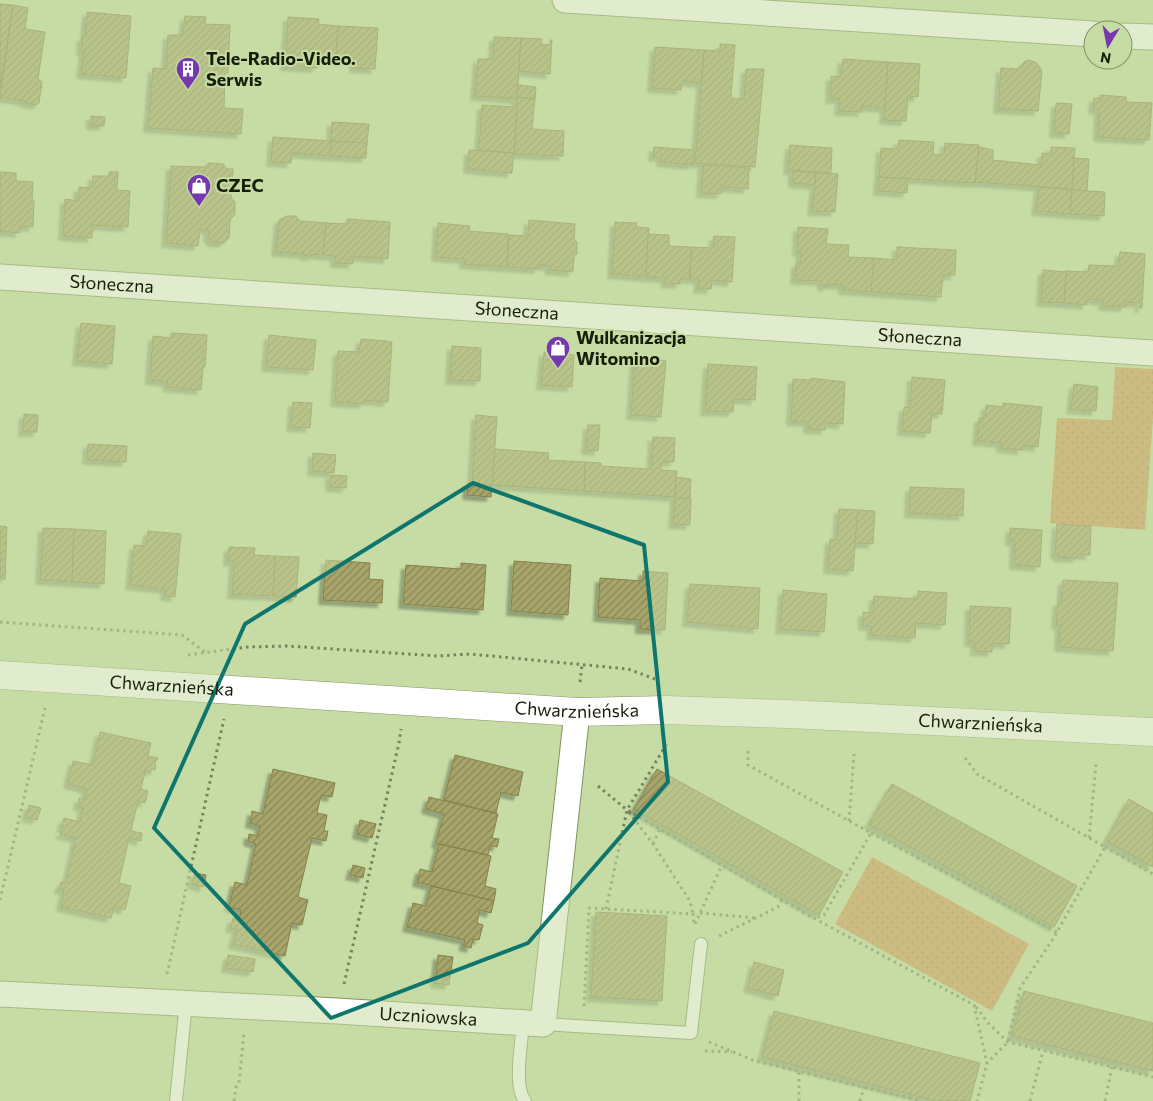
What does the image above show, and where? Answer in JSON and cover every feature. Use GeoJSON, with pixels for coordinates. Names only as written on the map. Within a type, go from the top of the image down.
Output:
{"type":"FeatureCollection","features":[{"type":"Feature","properties":{"kind":"main road","name":"Chwarznieńska"},"geometry":{"type":"LineString","coordinates":[[0,675],[577,712],[666,710],[788,714],[1153,732]]}},
{"type":"Feature","properties":{"kind":"street"},"geometry":{"type":"LineString","coordinates":[[565,0],[1083,33]]}},
{"type":"Feature","properties":{"kind":"street"},"geometry":{"type":"LineString","coordinates":[[1133,36],[1153,37]]}},
{"type":"Feature","properties":{"kind":"street","name":"Słoneczna"},"geometry":{"type":"LineString","coordinates":[[0,277],[1153,353]]}},
{"type":"Feature","properties":{"kind":"street"},"geometry":{"type":"LineString","coordinates":[[533,1023],[577,712]]}},
{"type":"Feature","properties":{"kind":"street","name":"Uczniowska"},"geometry":{"type":"LineString","coordinates":[[0,994],[533,1023]]}},
{"type":"Feature","properties":{"kind":"lane"},"geometry":{"type":"LineString","coordinates":[[525,1101],[520,1092],[519,1076],[533,1023],[691,1033],[701,944]]}},
{"type":"Feature","properties":{"kind":"lane"},"geometry":{"type":"LineString","coordinates":[[176,1101],[186,1003]]}},
{"type":"Feature","properties":{"kind":"path"},"geometry":{"type":"LineString","coordinates":[[0,622],[182,635],[207,654],[247,647],[288,646],[438,656],[470,654],[628,669]]}},
{"type":"Feature","properties":{"kind":"path"},"geometry":{"type":"LineString","coordinates":[[0,900],[47,700]]}},
{"type":"Feature","properties":{"kind":"path"},"geometry":{"type":"LineString","coordinates":[[160,1002],[225,711]]}},
{"type":"Feature","properties":{"kind":"path"},"geometry":{"type":"LineString","coordinates":[[606,909],[628,810],[666,745],[667,739]]}},
{"type":"Feature","properties":{"kind":"path"},"geometry":{"type":"LineString","coordinates":[[344,980],[399,743]]}},
{"type":"Feature","properties":{"kind":"path"},"geometry":{"type":"LineString","coordinates":[[748,751],[748,765],[870,833],[1057,932]]}},
{"type":"Feature","properties":{"kind":"path"},"geometry":{"type":"LineString","coordinates":[[849,821],[854,754]]}},
{"type":"Feature","properties":{"kind":"path"},"geometry":{"type":"LineString","coordinates":[[965,758],[977,774],[1153,874]]}},
{"type":"Feature","properties":{"kind":"path"},"geometry":{"type":"LineString","coordinates":[[1089,838],[1096,764]]}},
{"type":"Feature","properties":{"kind":"path"},"geometry":{"type":"LineString","coordinates":[[597,785],[628,810],[660,829],[810,916],[974,1005],[989,1024],[1008,1042],[1153,1077]]}},
{"type":"Feature","properties":{"kind":"path"},"geometry":{"type":"LineString","coordinates":[[628,810],[653,844],[690,901],[694,924],[701,944],[778,907],[782,900]]}},
{"type":"Feature","properties":{"kind":"path"},"geometry":{"type":"LineString","coordinates":[[653,844],[660,829]]}},
{"type":"Feature","properties":{"kind":"path"},"geometry":{"type":"LineString","coordinates":[[810,916],[816,918],[824,915],[870,833]]}},
{"type":"Feature","properties":{"kind":"path"},"geometry":{"type":"LineString","coordinates":[[987,1062],[1008,1042],[1020,988],[1057,932],[1105,847]]}},
{"type":"Feature","properties":{"kind":"path"},"geometry":{"type":"LineString","coordinates":[[694,924],[722,865]]}},
{"type":"Feature","properties":{"kind":"path"},"geometry":{"type":"LineString","coordinates":[[582,1026],[588,908],[693,914]]}},
{"type":"Feature","properties":{"kind":"path"},"geometry":{"type":"LineString","coordinates":[[700,913],[756,918]]}},
{"type":"Feature","properties":{"kind":"path"},"geometry":{"type":"LineString","coordinates":[[974,1005],[987,1062],[977,1101]]}},
{"type":"Feature","properties":{"kind":"path"},"geometry":{"type":"LineString","coordinates":[[234,1101],[236,1087],[239,1083],[245,1025]]}},
{"type":"Feature","properties":{"kind":"path"},"geometry":{"type":"LineString","coordinates":[[691,1033],[755,1061],[922,1101]]}},
{"type":"Feature","properties":{"kind":"path"},"geometry":{"type":"LineString","coordinates":[[1030,1101],[1043,1051]]}},
{"type":"Feature","properties":{"kind":"path"},"geometry":{"type":"LineString","coordinates":[[1105,1101],[1112,1068]]}},
{"type":"Feature","properties":{"kind":"path"},"geometry":{"type":"LineString","coordinates":[[798,1101],[799,1072]]}},
{"type":"Feature","properties":{"kind":"path"},"geometry":{"type":"LineString","coordinates":[[860,1101],[864,1087]]}},
{"type":"Feature","properties":{"kind":"highlighted area"},"geometry":{"type":"Polygon","coordinates":[[[473,483],[644,545],[668,782],[528,943],[331,1018],[154,828],[245,624],[473,483]]]}},
{"type":"Feature","properties":{"kind":"shaded area"},"geometry":{"type":"Polygon","coordinates":[[[1115,367],[1153,369],[1153,418],[1145,530],[1050,523],[1057,418],[1112,420],[1115,367]]]}},
{"type":"Feature","properties":{"kind":"shaded area"},"geometry":{"type":"Polygon","coordinates":[[[872,857],[1029,944],[992,1011],[835,924],[872,857]]]}},
{"type":"Feature","properties":{"kind":"building"},"geometry":{"type":"Polygon","coordinates":[[[0,4],[13,5],[0,89],[0,4]]]}},
{"type":"Feature","properties":{"kind":"building"},"geometry":{"type":"Polygon","coordinates":[[[13,5],[28,8],[25,29],[45,32],[38,79],[42,82],[39,103],[36,105],[26,103],[25,101],[0,97],[13,5]]]}},
{"type":"Feature","properties":{"kind":"building"},"geometry":{"type":"Polygon","coordinates":[[[87,12],[131,16],[126,78],[81,74],[84,51],[81,51],[82,37],[85,37],[87,12]]]}},
{"type":"Feature","properties":{"kind":"building","name":"Tele-Radio-Video. Serwis"},"geometry":{"type":"Polygon","coordinates":[[[185,16],[206,17],[205,24],[230,25],[228,73],[225,73],[224,108],[243,109],[241,134],[148,128],[153,68],[166,69],[168,35],[183,35],[185,16]]]}},
{"type":"Feature","properties":{"kind":"building"},"geometry":{"type":"Polygon","coordinates":[[[288,17],[319,19],[318,24],[338,26],[336,58],[317,57],[317,68],[285,66],[288,17]]]}},
{"type":"Feature","properties":{"kind":"building"},"geometry":{"type":"Polygon","coordinates":[[[338,26],[378,28],[375,69],[354,68],[354,60],[336,58],[338,26]]]}},
{"type":"Feature","properties":{"kind":"building"},"geometry":{"type":"Polygon","coordinates":[[[494,37],[521,38],[517,99],[475,96],[478,59],[493,59],[494,37]]]}},
{"type":"Feature","properties":{"kind":"building"},"geometry":{"type":"Polygon","coordinates":[[[521,38],[542,39],[541,44],[550,45],[550,40],[552,40],[550,74],[519,71],[521,38]]]}},
{"type":"Feature","properties":{"kind":"building"},"geometry":{"type":"Polygon","coordinates":[[[720,44],[735,45],[731,98],[744,99],[746,69],[764,69],[755,167],[695,163],[704,50],[720,51],[720,44]]]}},
{"type":"Feature","properties":{"kind":"building"},"geometry":{"type":"Polygon","coordinates":[[[655,47],[704,50],[701,83],[682,81],[681,90],[652,88],[655,47]]]}},
{"type":"Feature","properties":{"kind":"building"},"geometry":{"type":"Polygon","coordinates":[[[843,59],[888,62],[885,108],[862,106],[862,112],[839,111],[840,99],[830,99],[831,76],[841,77],[843,59]]]}},
{"type":"Feature","properties":{"kind":"building"},"geometry":{"type":"Polygon","coordinates":[[[1028,60],[1037,63],[1042,71],[1038,111],[998,109],[1001,68],[1019,69],[1028,60]]]}},
{"type":"Feature","properties":{"kind":"building"},"geometry":{"type":"Polygon","coordinates":[[[888,62],[920,64],[918,97],[908,96],[906,121],[884,120],[888,62]]]}},
{"type":"Feature","properties":{"kind":"building"},"geometry":{"type":"Polygon","coordinates":[[[518,85],[536,87],[535,99],[517,97],[518,85]]]}},
{"type":"Feature","properties":{"kind":"building"},"geometry":{"type":"Polygon","coordinates":[[[1100,95],[1126,97],[1126,102],[1152,103],[1149,140],[1098,137],[1099,110],[1093,109],[1094,98],[1100,98],[1100,95]]]}},
{"type":"Feature","properties":{"kind":"building"},"geometry":{"type":"Polygon","coordinates":[[[517,97],[535,99],[532,129],[564,131],[563,156],[514,154],[517,97]]]}},
{"type":"Feature","properties":{"kind":"building"},"geometry":{"type":"Polygon","coordinates":[[[1056,103],[1072,104],[1069,134],[1054,133],[1056,103]]]}},
{"type":"Feature","properties":{"kind":"building"},"geometry":{"type":"Polygon","coordinates":[[[482,105],[517,107],[514,153],[479,150],[482,105]]]}},
{"type":"Feature","properties":{"kind":"building"},"geometry":{"type":"Polygon","coordinates":[[[91,116],[105,117],[104,126],[91,125],[91,116]]]}},
{"type":"Feature","properties":{"kind":"building"},"geometry":{"type":"Polygon","coordinates":[[[332,122],[369,124],[367,143],[331,141],[332,122]]]}},
{"type":"Feature","properties":{"kind":"building"},"geometry":{"type":"Polygon","coordinates":[[[273,137],[331,141],[330,156],[292,153],[291,163],[271,162],[273,137]]]}},
{"type":"Feature","properties":{"kind":"building"},"geometry":{"type":"Polygon","coordinates":[[[899,140],[934,142],[933,154],[944,155],[945,143],[979,145],[975,183],[879,177],[881,148],[898,149],[899,140]]]}},
{"type":"Feature","properties":{"kind":"building"},"geometry":{"type":"Polygon","coordinates":[[[331,141],[367,143],[366,158],[330,156],[331,141]]]}},
{"type":"Feature","properties":{"kind":"building"},"geometry":{"type":"Polygon","coordinates":[[[790,145],[832,148],[831,173],[788,170],[790,145]]]}},
{"type":"Feature","properties":{"kind":"building"},"geometry":{"type":"Polygon","coordinates":[[[654,147],[694,150],[693,165],[661,162],[661,157],[653,157],[654,147]]]}},
{"type":"Feature","properties":{"kind":"building"},"geometry":{"type":"Polygon","coordinates":[[[979,147],[993,150],[993,160],[1041,165],[1042,153],[1051,154],[1051,147],[1075,148],[1072,189],[975,182],[979,147]]]}},
{"type":"Feature","properties":{"kind":"building"},"geometry":{"type":"Polygon","coordinates":[[[469,150],[514,153],[512,173],[468,169],[469,150]]]}},
{"type":"Feature","properties":{"kind":"building"},"geometry":{"type":"Polygon","coordinates":[[[1074,158],[1089,159],[1087,191],[1072,190],[1074,158]]]}},
{"type":"Feature","properties":{"kind":"building"},"geometry":{"type":"Polygon","coordinates":[[[209,163],[223,164],[227,169],[233,169],[231,198],[235,202],[235,215],[230,219],[229,238],[223,243],[213,242],[208,237],[209,230],[200,230],[198,246],[166,243],[171,166],[204,167],[209,163]]]}},
{"type":"Feature","properties":{"kind":"building"},"geometry":{"type":"Polygon","coordinates":[[[703,165],[749,168],[748,189],[722,187],[721,194],[701,193],[703,165]]]}},
{"type":"Feature","properties":{"kind":"building"},"geometry":{"type":"Polygon","coordinates":[[[793,171],[816,173],[814,185],[793,183],[793,171]]]}},
{"type":"Feature","properties":{"kind":"building"},"geometry":{"type":"Polygon","coordinates":[[[0,172],[16,173],[16,181],[33,182],[33,227],[20,226],[20,233],[0,231],[0,172]]]}},
{"type":"Feature","properties":{"kind":"building"},"geometry":{"type":"Polygon","coordinates":[[[109,172],[118,172],[117,190],[130,191],[128,227],[92,225],[92,238],[63,236],[65,199],[78,201],[79,187],[92,188],[93,176],[109,176],[109,172]]]}},
{"type":"Feature","properties":{"kind":"building"},"geometry":{"type":"Polygon","coordinates":[[[816,173],[838,174],[835,212],[812,211],[816,173]]]}},
{"type":"Feature","properties":{"kind":"building"},"geometry":{"type":"Polygon","coordinates":[[[879,177],[908,179],[907,193],[878,191],[879,177]]]}},
{"type":"Feature","properties":{"kind":"building"},"geometry":{"type":"Polygon","coordinates":[[[1039,187],[1072,190],[1070,214],[1036,211],[1039,187]]]}},
{"type":"Feature","properties":{"kind":"building"},"geometry":{"type":"Polygon","coordinates":[[[1072,190],[1105,192],[1104,216],[1070,214],[1072,190]]]}},
{"type":"Feature","properties":{"kind":"building"},"geometry":{"type":"Polygon","coordinates":[[[287,216],[296,216],[300,221],[326,223],[323,255],[312,254],[312,256],[305,256],[305,254],[276,252],[279,220],[287,216]]]}},
{"type":"Feature","properties":{"kind":"building"},"geometry":{"type":"Polygon","coordinates":[[[347,219],[390,222],[388,259],[353,256],[353,264],[335,263],[335,256],[323,255],[326,223],[347,224],[347,219]]]}},
{"type":"Feature","properties":{"kind":"building"},"geometry":{"type":"Polygon","coordinates":[[[529,220],[575,224],[574,239],[577,242],[577,254],[574,256],[573,272],[549,270],[550,266],[539,265],[539,269],[507,267],[509,235],[528,236],[529,220]]]}},
{"type":"Feature","properties":{"kind":"building"},"geometry":{"type":"Polygon","coordinates":[[[615,222],[637,223],[636,227],[649,228],[646,277],[612,274],[615,222]]]}},
{"type":"Feature","properties":{"kind":"building"},"geometry":{"type":"Polygon","coordinates":[[[438,223],[470,226],[469,231],[508,234],[507,267],[464,264],[464,259],[436,257],[438,223]]]}},
{"type":"Feature","properties":{"kind":"building"},"geometry":{"type":"Polygon","coordinates":[[[798,227],[828,229],[826,244],[849,245],[848,257],[874,258],[871,292],[843,290],[843,285],[828,284],[827,287],[822,286],[822,281],[795,280],[796,263],[800,263],[801,252],[797,252],[798,227]]]}},
{"type":"Feature","properties":{"kind":"building"},"geometry":{"type":"Polygon","coordinates":[[[648,234],[669,235],[669,246],[691,247],[689,279],[680,279],[680,284],[665,283],[666,278],[646,277],[648,234]]]}},
{"type":"Feature","properties":{"kind":"building"},"geometry":{"type":"Polygon","coordinates":[[[714,236],[735,237],[732,282],[712,280],[711,289],[698,289],[699,279],[690,279],[692,247],[713,248],[714,236]]]}},
{"type":"Feature","properties":{"kind":"building"},"geometry":{"type":"Polygon","coordinates":[[[897,247],[956,250],[955,275],[943,275],[941,297],[871,292],[874,258],[897,260],[897,247]]]}},
{"type":"Feature","properties":{"kind":"building"},"geometry":{"type":"Polygon","coordinates":[[[1120,252],[1145,254],[1142,308],[1139,308],[1140,303],[1126,302],[1125,307],[1103,306],[1103,301],[1087,299],[1087,305],[1064,303],[1066,271],[1088,272],[1089,265],[1118,266],[1120,252]]]}},
{"type":"Feature","properties":{"kind":"building"},"geometry":{"type":"Polygon","coordinates":[[[1043,270],[1066,272],[1064,303],[1041,302],[1043,270]]]}},
{"type":"Feature","properties":{"kind":"building"},"geometry":{"type":"Polygon","coordinates":[[[81,323],[115,326],[112,364],[77,361],[81,323]]]}},
{"type":"Feature","properties":{"kind":"building"},"geometry":{"type":"Polygon","coordinates":[[[171,333],[207,335],[201,390],[167,387],[168,382],[150,380],[153,336],[171,338],[171,333]]]}},
{"type":"Feature","properties":{"kind":"building"},"geometry":{"type":"Polygon","coordinates":[[[269,335],[316,340],[313,370],[266,367],[269,335]]]}},
{"type":"Feature","properties":{"kind":"building"},"geometry":{"type":"Polygon","coordinates":[[[361,339],[392,342],[388,402],[364,400],[364,404],[335,402],[338,351],[359,352],[361,339]]]}},
{"type":"Feature","properties":{"kind":"building"},"geometry":{"type":"Polygon","coordinates":[[[452,346],[481,348],[480,381],[450,380],[452,346]]]}},
{"type":"Feature","properties":{"kind":"building"},"geometry":{"type":"Polygon","coordinates":[[[544,352],[574,355],[572,387],[541,385],[544,352]]]}},
{"type":"Feature","properties":{"kind":"building"},"geometry":{"type":"Polygon","coordinates":[[[635,357],[666,361],[661,417],[631,415],[635,357]]]}},
{"type":"Feature","properties":{"kind":"building"},"geometry":{"type":"Polygon","coordinates":[[[708,364],[757,367],[755,400],[734,399],[733,412],[705,411],[708,364]]]}},
{"type":"Feature","properties":{"kind":"building"},"geometry":{"type":"Polygon","coordinates":[[[912,377],[945,380],[942,414],[932,413],[930,433],[902,431],[904,407],[910,408],[912,377]]]}},
{"type":"Feature","properties":{"kind":"building"},"geometry":{"type":"Polygon","coordinates":[[[811,378],[845,382],[843,424],[826,423],[825,430],[808,429],[808,422],[791,421],[793,379],[810,380],[811,378]]]}},
{"type":"Feature","properties":{"kind":"building"},"geometry":{"type":"Polygon","coordinates":[[[1074,384],[1098,387],[1096,411],[1071,409],[1074,384]]]}},
{"type":"Feature","properties":{"kind":"building"},"geometry":{"type":"Polygon","coordinates":[[[293,402],[312,403],[310,428],[291,427],[293,402]]]}},
{"type":"Feature","properties":{"kind":"building"},"geometry":{"type":"Polygon","coordinates":[[[1003,403],[1042,407],[1038,447],[1022,445],[1022,450],[1001,448],[1001,443],[977,441],[979,418],[985,418],[986,405],[1003,407],[1003,403]]]}},
{"type":"Feature","properties":{"kind":"building"},"geometry":{"type":"Polygon","coordinates":[[[24,414],[38,415],[37,432],[23,432],[24,414]]]}},
{"type":"Feature","properties":{"kind":"building"},"geometry":{"type":"Polygon","coordinates":[[[476,415],[497,417],[492,485],[472,483],[476,415]]]}},
{"type":"Feature","properties":{"kind":"building"},"geometry":{"type":"Polygon","coordinates":[[[588,425],[600,425],[598,451],[586,450],[588,425]]]}},
{"type":"Feature","properties":{"kind":"building"},"geometry":{"type":"Polygon","coordinates":[[[653,437],[675,438],[674,462],[662,461],[661,470],[677,471],[675,497],[584,491],[585,462],[601,463],[601,466],[651,469],[653,437]]]}},
{"type":"Feature","properties":{"kind":"building"},"geometry":{"type":"Polygon","coordinates":[[[88,444],[127,446],[126,462],[87,460],[88,444]]]}},
{"type":"Feature","properties":{"kind":"building"},"geometry":{"type":"Polygon","coordinates":[[[495,449],[549,453],[548,460],[585,462],[584,491],[492,485],[495,449]]]}},
{"type":"Feature","properties":{"kind":"building"},"geometry":{"type":"Polygon","coordinates":[[[313,453],[336,455],[334,473],[312,471],[313,453]]]}},
{"type":"Feature","properties":{"kind":"building"},"geometry":{"type":"Polygon","coordinates":[[[330,475],[347,476],[346,488],[330,487],[330,475]]]}},
{"type":"Feature","properties":{"kind":"building"},"geometry":{"type":"Polygon","coordinates":[[[676,477],[691,479],[690,499],[675,498],[676,477]]]}},
{"type":"Feature","properties":{"kind":"building"},"geometry":{"type":"Polygon","coordinates":[[[468,483],[492,485],[491,497],[467,495],[468,483]]]}},
{"type":"Feature","properties":{"kind":"building"},"geometry":{"type":"Polygon","coordinates":[[[910,487],[964,489],[963,516],[909,513],[910,487]]]}},
{"type":"Feature","properties":{"kind":"building"},"geometry":{"type":"Polygon","coordinates":[[[675,498],[691,499],[690,525],[673,524],[675,498]]]}},
{"type":"Feature","properties":{"kind":"building"},"geometry":{"type":"Polygon","coordinates":[[[839,509],[858,510],[853,571],[828,569],[830,539],[837,540],[839,509]]]}},
{"type":"Feature","properties":{"kind":"building"},"geometry":{"type":"Polygon","coordinates":[[[858,510],[875,511],[873,544],[855,543],[858,510]]]}},
{"type":"Feature","properties":{"kind":"building"},"geometry":{"type":"Polygon","coordinates":[[[1057,524],[1091,526],[1090,555],[1077,555],[1077,558],[1058,557],[1059,554],[1055,554],[1057,524]]]}},
{"type":"Feature","properties":{"kind":"building"},"geometry":{"type":"Polygon","coordinates":[[[0,526],[7,527],[5,579],[0,579],[0,526]]]}},
{"type":"Feature","properties":{"kind":"building"},"geometry":{"type":"Polygon","coordinates":[[[43,528],[74,529],[72,582],[40,580],[43,528]]]}},
{"type":"Feature","properties":{"kind":"building"},"geometry":{"type":"Polygon","coordinates":[[[1010,528],[1042,530],[1040,567],[1014,565],[1015,541],[1010,541],[1010,528]]]}},
{"type":"Feature","properties":{"kind":"building"},"geometry":{"type":"Polygon","coordinates":[[[74,529],[106,531],[104,584],[72,582],[74,529]]]}},
{"type":"Feature","properties":{"kind":"building"},"geometry":{"type":"Polygon","coordinates":[[[148,531],[181,534],[175,597],[165,596],[166,589],[130,585],[134,545],[146,546],[148,531]]]}},
{"type":"Feature","properties":{"kind":"building"},"geometry":{"type":"Polygon","coordinates":[[[229,547],[255,548],[254,555],[275,556],[273,596],[232,594],[234,561],[228,561],[229,547]]]}},
{"type":"Feature","properties":{"kind":"building"},"geometry":{"type":"Polygon","coordinates":[[[275,556],[299,557],[296,597],[273,596],[275,556]]]}},
{"type":"Feature","properties":{"kind":"building"},"geometry":{"type":"Polygon","coordinates":[[[326,560],[370,563],[369,579],[383,580],[382,603],[323,600],[326,560]]]}},
{"type":"Feature","properties":{"kind":"building"},"geometry":{"type":"Polygon","coordinates":[[[514,561],[571,565],[568,615],[511,611],[514,561]]]}},
{"type":"Feature","properties":{"kind":"building"},"geometry":{"type":"Polygon","coordinates":[[[461,563],[486,565],[483,610],[403,604],[406,565],[461,569],[461,563]]]}},
{"type":"Feature","properties":{"kind":"building"},"geometry":{"type":"Polygon","coordinates":[[[643,571],[668,573],[665,630],[640,629],[640,620],[598,617],[600,578],[643,581],[643,571]]]}},
{"type":"Feature","properties":{"kind":"building"},"geometry":{"type":"Polygon","coordinates":[[[1063,580],[1118,583],[1113,651],[1059,647],[1060,625],[1056,625],[1058,602],[1061,602],[1063,580]]]}},
{"type":"Feature","properties":{"kind":"building"},"geometry":{"type":"Polygon","coordinates":[[[690,584],[760,587],[758,629],[687,622],[690,584]]]}},
{"type":"Feature","properties":{"kind":"building"},"geometry":{"type":"Polygon","coordinates":[[[783,590],[827,594],[824,632],[780,629],[783,590]]]}},
{"type":"Feature","properties":{"kind":"building"},"geometry":{"type":"Polygon","coordinates":[[[918,591],[947,593],[945,625],[916,623],[915,638],[871,635],[872,626],[863,626],[863,612],[873,613],[874,596],[918,599],[918,591]]]}},
{"type":"Feature","properties":{"kind":"building"},"geometry":{"type":"Polygon","coordinates":[[[970,606],[1011,608],[1009,644],[992,643],[992,652],[975,651],[975,642],[969,642],[970,606]]]}},
{"type":"Feature","properties":{"kind":"building"},"geometry":{"type":"Polygon","coordinates":[[[100,732],[151,743],[148,756],[158,758],[155,761],[155,770],[145,771],[141,789],[148,791],[145,803],[138,801],[131,831],[142,833],[141,841],[129,838],[119,883],[131,886],[125,910],[114,907],[111,918],[61,907],[64,890],[59,889],[61,882],[66,883],[76,838],[60,834],[61,831],[62,833],[65,830],[63,827],[61,828],[64,818],[80,822],[83,807],[78,806],[79,798],[85,799],[87,789],[68,784],[73,761],[93,765],[100,732]]]}},
{"type":"Feature","properties":{"kind":"building"},"geometry":{"type":"Polygon","coordinates":[[[455,755],[523,772],[518,796],[501,792],[496,813],[444,800],[455,755]]]}},
{"type":"Feature","properties":{"kind":"building"},"geometry":{"type":"Polygon","coordinates":[[[273,769],[335,783],[332,797],[321,795],[317,813],[327,815],[324,831],[328,831],[326,841],[312,838],[298,897],[308,900],[302,925],[292,923],[285,956],[233,944],[237,929],[230,928],[233,918],[239,920],[241,910],[229,907],[235,882],[247,885],[256,844],[248,841],[249,834],[258,836],[260,826],[250,823],[252,811],[263,814],[273,769]]]}},
{"type":"Feature","properties":{"kind":"building"},"geometry":{"type":"Polygon","coordinates":[[[657,769],[843,872],[819,915],[634,809],[657,769]]]}},
{"type":"Feature","properties":{"kind":"building"},"geometry":{"type":"Polygon","coordinates":[[[892,784],[1077,886],[1054,927],[869,824],[892,784]]]}},
{"type":"Feature","properties":{"kind":"building"},"geometry":{"type":"Polygon","coordinates":[[[429,797],[498,814],[492,838],[499,839],[497,847],[490,845],[488,855],[436,843],[444,814],[426,809],[429,797]]]}},
{"type":"Feature","properties":{"kind":"building"},"geometry":{"type":"Polygon","coordinates":[[[1129,799],[1153,813],[1153,867],[1106,841],[1129,799]]]}},
{"type":"Feature","properties":{"kind":"building"},"geometry":{"type":"Polygon","coordinates":[[[29,805],[41,808],[37,820],[26,817],[29,805]]]}},
{"type":"Feature","properties":{"kind":"building"},"geometry":{"type":"Polygon","coordinates":[[[360,820],[376,824],[372,838],[357,834],[360,820]]]}},
{"type":"Feature","properties":{"kind":"building"},"geometry":{"type":"Polygon","coordinates":[[[439,844],[491,856],[485,886],[496,889],[494,901],[417,882],[420,869],[432,872],[439,844]]]}},
{"type":"Feature","properties":{"kind":"building"},"geometry":{"type":"Polygon","coordinates":[[[353,865],[365,868],[363,878],[350,875],[353,865]]]}},
{"type":"Feature","properties":{"kind":"building"},"geometry":{"type":"Polygon","coordinates":[[[195,873],[206,875],[204,887],[192,884],[195,873]]]}},
{"type":"Feature","properties":{"kind":"building"},"geometry":{"type":"Polygon","coordinates":[[[431,886],[494,901],[491,913],[480,910],[477,923],[483,925],[479,940],[473,939],[471,948],[463,946],[465,940],[407,927],[413,903],[426,906],[431,886]]]}},
{"type":"Feature","properties":{"kind":"building"},"geometry":{"type":"Polygon","coordinates":[[[596,912],[667,916],[662,1001],[591,997],[596,912]]]}},
{"type":"Feature","properties":{"kind":"building"},"geometry":{"type":"Polygon","coordinates":[[[228,955],[255,959],[253,972],[226,968],[228,955]]]}},
{"type":"Feature","properties":{"kind":"building"},"geometry":{"type":"Polygon","coordinates":[[[438,955],[453,957],[449,985],[435,983],[438,955]]]}},
{"type":"Feature","properties":{"kind":"building"},"geometry":{"type":"Polygon","coordinates":[[[754,962],[784,970],[778,996],[748,988],[754,962]]]}},
{"type":"Feature","properties":{"kind":"building"},"geometry":{"type":"Polygon","coordinates":[[[1024,991],[1153,1023],[1153,1071],[1012,1036],[1024,991]]]}},
{"type":"Feature","properties":{"kind":"building"},"geometry":{"type":"Polygon","coordinates":[[[774,1011],[980,1063],[970,1101],[936,1101],[762,1057],[774,1011]]]}},
{"type":"Feature","properties":{"kind":"place","name":"Tele-Radio-Video. Serwis"},"geometry":{"type":"Point","coordinates":[188,90]}},
{"type":"Feature","properties":{"kind":"place","name":"CZEC"},"geometry":{"type":"Point","coordinates":[199,207]}},
{"type":"Feature","properties":{"kind":"place","name":"Wulkanizacja Witomino"},"geometry":{"type":"Point","coordinates":[558,369]}}]}
